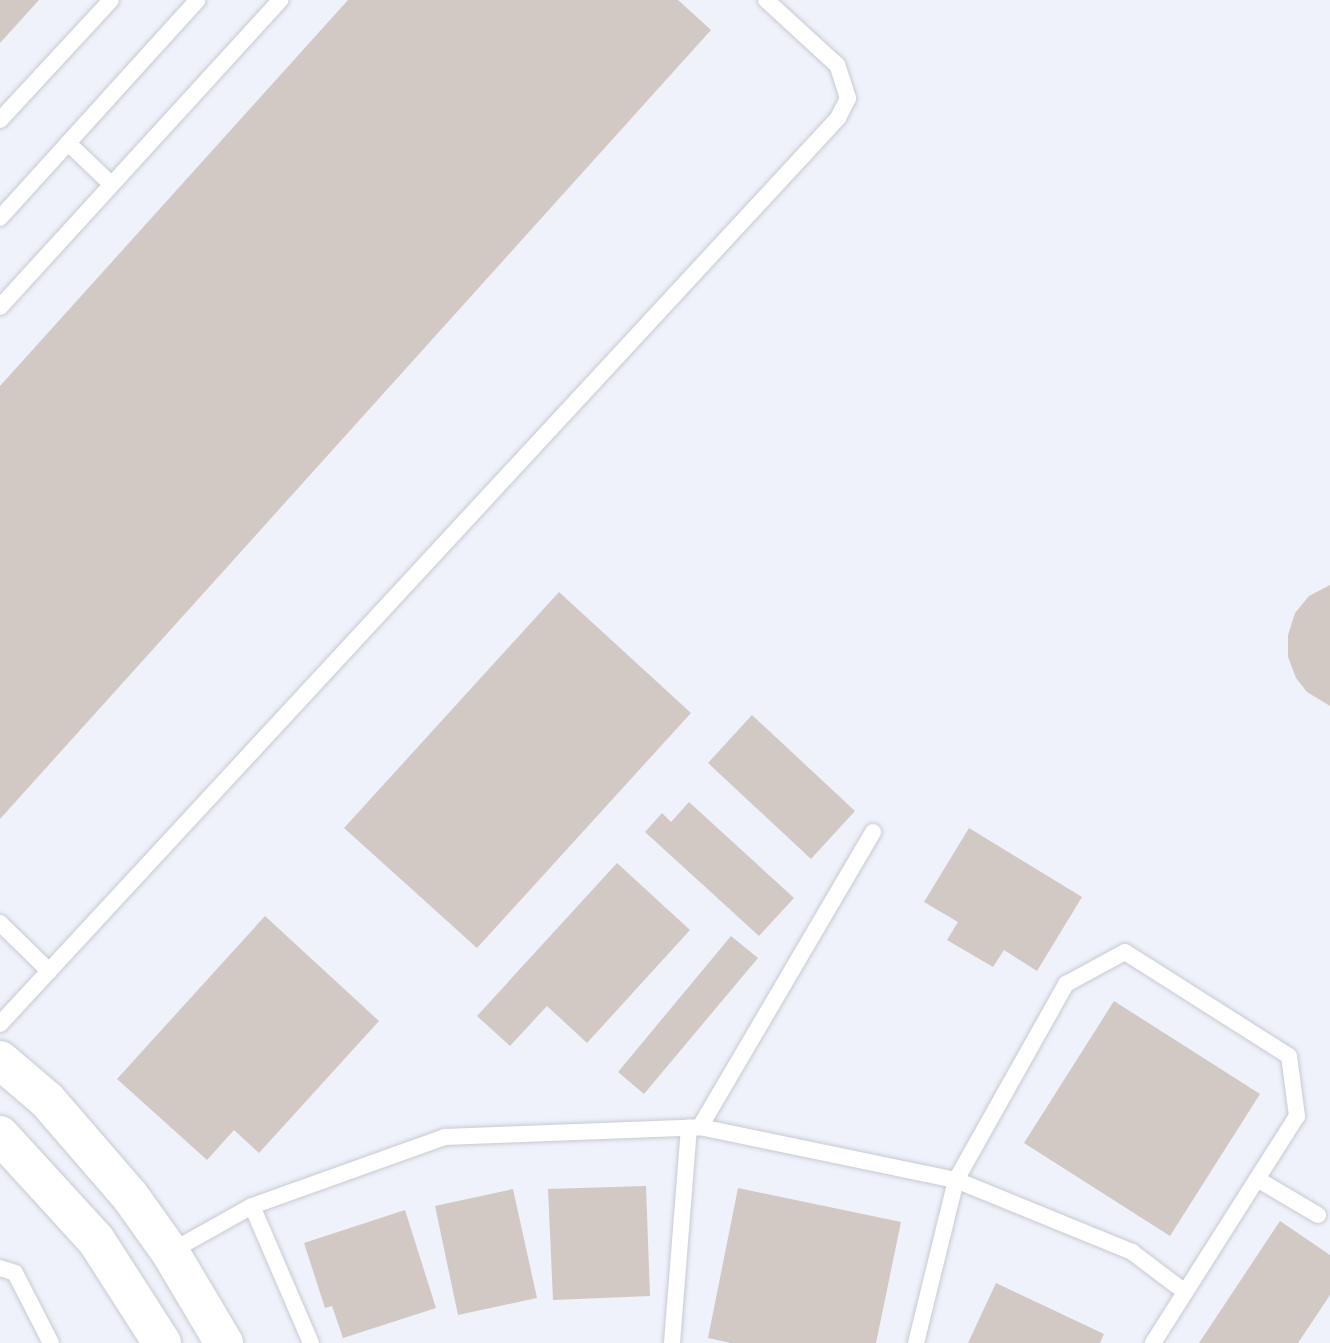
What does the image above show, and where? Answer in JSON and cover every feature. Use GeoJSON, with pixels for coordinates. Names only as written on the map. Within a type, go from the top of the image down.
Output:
{"type":"FeatureCollection","features":[{"type":"Feature","properties":{"kind":"main road"},"geometry":{"type":"LineString","coordinates":[[0,1060],[47,1100],[130,1196],[170,1252],[224,1343]]}},
{"type":"Feature","properties":{"kind":"main road"},"geometry":{"type":"LineString","coordinates":[[0,1135],[96,1240],[162,1343]]}},
{"type":"Feature","properties":{"kind":"lane"},"geometry":{"type":"LineString","coordinates":[[0,120],[111,0]]}},
{"type":"Feature","properties":{"kind":"lane"},"geometry":{"type":"LineString","coordinates":[[0,218],[198,0]]}},
{"type":"Feature","properties":{"kind":"lane"},"geometry":{"type":"LineString","coordinates":[[0,307],[280,0]]}},
{"type":"Feature","properties":{"kind":"lane"},"geometry":{"type":"LineString","coordinates":[[0,1024],[838,118],[848,98],[837,65],[766,0]]}},
{"type":"Feature","properties":{"kind":"lane"},"geometry":{"type":"LineString","coordinates":[[68,143],[111,184]]}},
{"type":"Feature","properties":{"kind":"lane"},"geometry":{"type":"LineString","coordinates":[[673,1343],[695,1128],[873,832]]}},
{"type":"Feature","properties":{"kind":"lane"},"geometry":{"type":"LineString","coordinates":[[0,923],[49,971]]}},
{"type":"Feature","properties":{"kind":"lane"},"geometry":{"type":"LineString","coordinates":[[916,1343],[956,1180],[1066,984],[1125,952],[1289,1056],[1297,1116],[1153,1343]]}},
{"type":"Feature","properties":{"kind":"lane"},"geometry":{"type":"LineString","coordinates":[[170,1252],[252,1206],[445,1138],[695,1128],[956,1180],[1132,1252],[1185,1292]]}},
{"type":"Feature","properties":{"kind":"lane"},"geometry":{"type":"LineString","coordinates":[[1257,1180],[1318,1215]]}},
{"type":"Feature","properties":{"kind":"lane"},"geometry":{"type":"LineString","coordinates":[[252,1206],[311,1343]]}},
{"type":"Feature","properties":{"kind":"lane"},"geometry":{"type":"LineString","coordinates":[[0,1268],[15,1273],[51,1343]]}},
{"type":"Feature","properties":{"kind":"building"},"geometry":{"type":"Polygon","coordinates":[[[0,0],[39,0],[0,43],[0,0]]]}},
{"type":"Feature","properties":{"kind":"building"},"geometry":{"type":"Polygon","coordinates":[[[348,0],[678,0],[711,30],[0,819],[0,386],[348,0]]]}},
{"type":"Feature","properties":{"kind":"building"},"geometry":{"type":"Polygon","coordinates":[[[1330,585],[1330,706],[1307,692],[1296,678],[1288,657],[1288,635],[1295,613],[1309,596],[1330,585]]]}},
{"type":"Feature","properties":{"kind":"building"},"geometry":{"type":"Polygon","coordinates":[[[559,592],[691,713],[477,948],[344,828],[559,592]]]}},
{"type":"Feature","properties":{"kind":"building"},"geometry":{"type":"Polygon","coordinates":[[[752,715],[855,811],[811,859],[708,763],[752,715]]]}},
{"type":"Feature","properties":{"kind":"building"},"geometry":{"type":"Polygon","coordinates":[[[689,802],[794,898],[759,936],[645,832],[662,813],[671,822],[689,802]]]}},
{"type":"Feature","properties":{"kind":"building"},"geometry":{"type":"Polygon","coordinates":[[[969,828],[1082,897],[1037,971],[1004,950],[993,967],[947,940],[958,922],[924,902],[969,828]]]}},
{"type":"Feature","properties":{"kind":"building"},"geometry":{"type":"Polygon","coordinates":[[[617,863],[690,930],[587,1043],[547,1006],[510,1046],[477,1016],[617,863]]]}},
{"type":"Feature","properties":{"kind":"building"},"geometry":{"type":"Polygon","coordinates":[[[265,916],[379,1021],[259,1153],[234,1130],[207,1160],[117,1079],[265,916]]]}},
{"type":"Feature","properties":{"kind":"building"},"geometry":{"type":"Polygon","coordinates":[[[731,936],[758,958],[644,1094],[618,1072],[731,936]]]}},
{"type":"Feature","properties":{"kind":"building"},"geometry":{"type":"Polygon","coordinates":[[[1114,1001],[1260,1094],[1170,1236],[1024,1143],[1114,1001]]]}},
{"type":"Feature","properties":{"kind":"building"},"geometry":{"type":"Polygon","coordinates":[[[646,1186],[650,1296],[553,1300],[548,1189],[646,1186]]]}},
{"type":"Feature","properties":{"kind":"building"},"geometry":{"type":"Polygon","coordinates":[[[738,1188],[901,1222],[876,1343],[731,1343],[708,1338],[738,1188]]]}},
{"type":"Feature","properties":{"kind":"building"},"geometry":{"type":"Polygon","coordinates":[[[513,1189],[537,1298],[458,1315],[435,1206],[513,1189]]]}},
{"type":"Feature","properties":{"kind":"building"},"geometry":{"type":"Polygon","coordinates":[[[405,1210],[436,1308],[343,1338],[332,1306],[325,1308],[304,1243],[405,1210]]]}},
{"type":"Feature","properties":{"kind":"building"},"geometry":{"type":"Polygon","coordinates":[[[1280,1221],[1330,1255],[1330,1295],[1298,1343],[1199,1343],[1280,1221]]]}},
{"type":"Feature","properties":{"kind":"building"},"geometry":{"type":"Polygon","coordinates":[[[996,1283],[1104,1334],[1100,1343],[968,1343],[996,1283]]]}}]}
